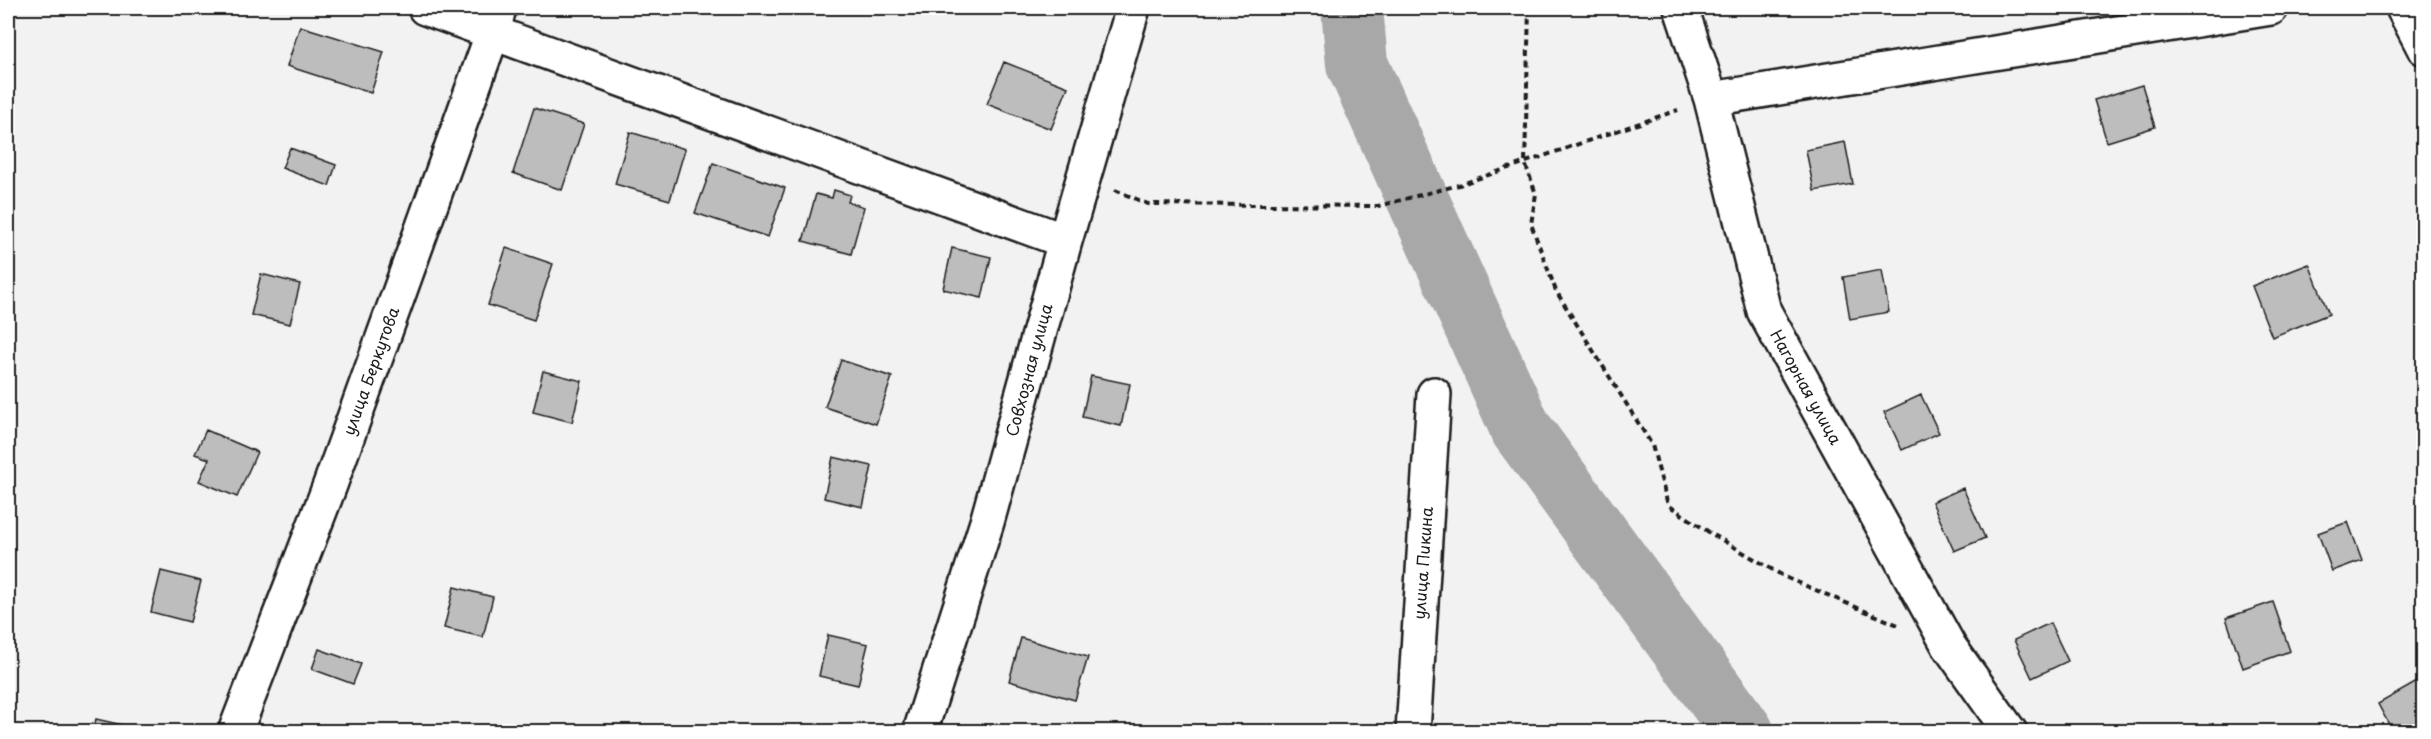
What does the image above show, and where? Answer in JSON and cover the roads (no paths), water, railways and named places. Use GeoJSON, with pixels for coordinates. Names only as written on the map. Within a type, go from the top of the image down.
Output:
{"type":"FeatureCollection","features":[{"type":"Feature","properties":{"kind":"street"},"geometry":{"type":"LineString","coordinates":[[425,8],[496,20],[1065,241]]}},
{"type":"Feature","properties":{"kind":"street","name":"Совхозная улица"},"geometry":{"type":"LineString","coordinates":[[920,732],[987,522],[1133,8]]}},
{"type":"Feature","properties":{"kind":"street","name":"Нагорная улица"},"geometry":{"type":"LineString","coordinates":[[1681,8],[1711,99],[1764,311],[1949,646],[2010,732]]}},
{"type":"Feature","properties":{"kind":"street"},"geometry":{"type":"LineString","coordinates":[[1711,99],[2271,8]]}},
{"type":"Feature","properties":{"kind":"street"},"geometry":{"type":"LineString","coordinates":[[2403,8],[2424,48]]}},
{"type":"Feature","properties":{"kind":"street","name":"улица Беркутова"},"geometry":{"type":"LineString","coordinates":[[235,732],[330,485],[496,20]]}},
{"type":"Feature","properties":{"kind":"street","name":"улица Пикина"},"geometry":{"type":"LineString","coordinates":[[1413,732],[1434,394]]}},
{"type":"Feature","properties":{"kind":"waterway"},"geometry":{"type":"LineString","coordinates":[[1352,8],[1357,64],[1521,429],[1743,732]]}}]}
